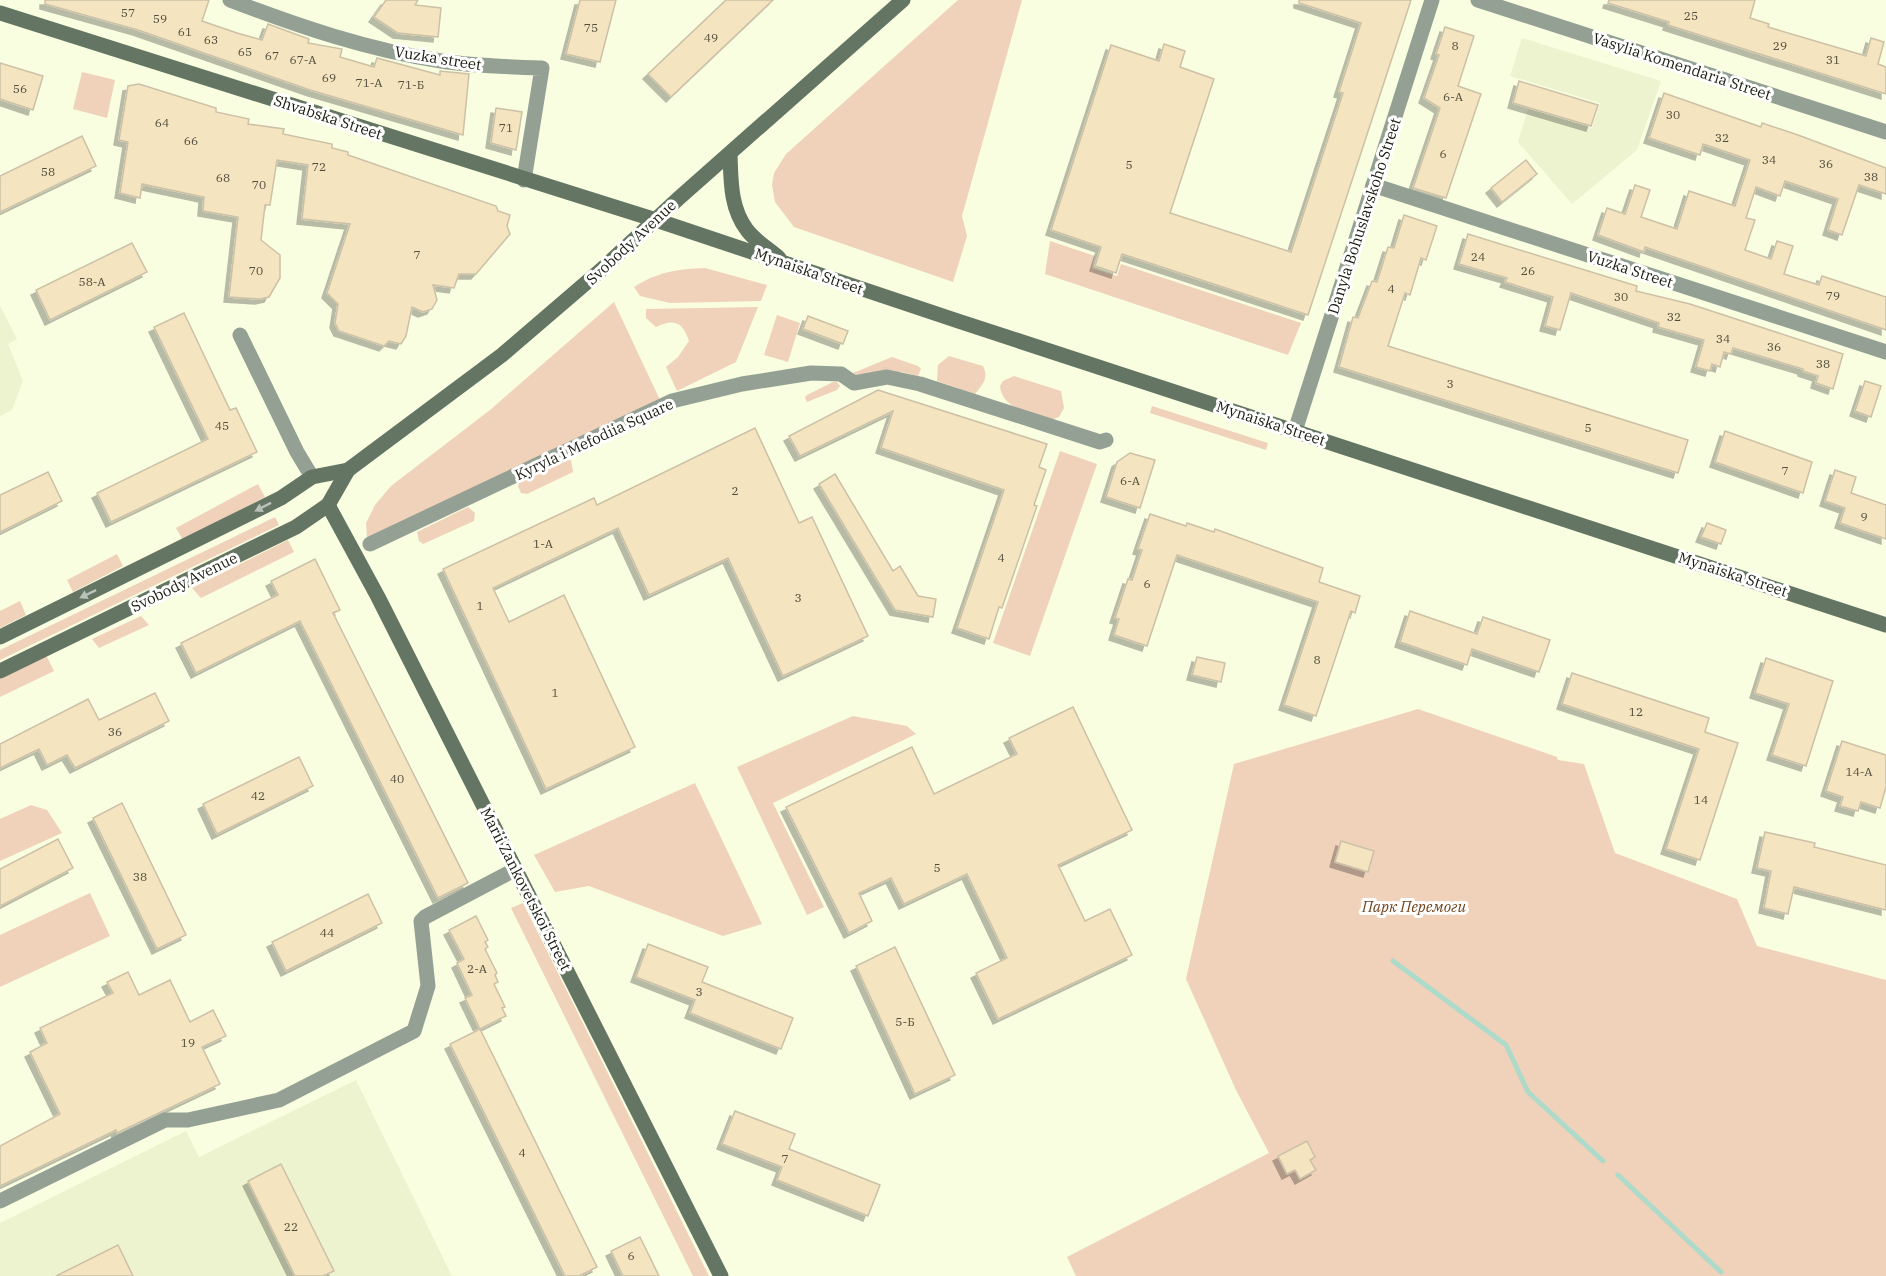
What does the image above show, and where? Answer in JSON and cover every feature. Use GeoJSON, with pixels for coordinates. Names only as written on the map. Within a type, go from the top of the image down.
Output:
{"type":"FeatureCollection","features":[{"type":"Feature","properties":{"kind":"main road","name":"Svobody Avenue"},"geometry":{"type":"LineString","coordinates":[[0,671],[296,527],[328,505],[348,470],[502,355],[601,270],[903,0]]}},
{"type":"Feature","properties":{"kind":"main road","name":"Shvabska Street"},"geometry":{"type":"LineString","coordinates":[[0,13],[656,220]]}},
{"type":"Feature","properties":{"kind":"main road"},"geometry":{"type":"LineString","coordinates":[[730,154],[731,189],[736,210],[747,231],[786,264]]}},
{"type":"Feature","properties":{"kind":"main road","name":"Mynaiska Street"},"geometry":{"type":"LineString","coordinates":[[656,220],[1886,625]]}},
{"type":"Feature","properties":{"kind":"main road","name":"Svobody Avenue"},"geometry":{"type":"LineString","coordinates":[[0,637],[281,498],[312,477],[348,470]]}},
{"type":"Feature","properties":{"kind":"main road","name":"Marii Zankovetskoi Street"},"geometry":{"type":"LineString","coordinates":[[328,505],[516,869],[721,1276]]}},
{"type":"Feature","properties":{"kind":"street","name":"Vuzka street"},"geometry":{"type":"LineString","coordinates":[[230,0],[309,29],[417,57],[476,64],[542,68],[524,180]]}},
{"type":"Feature","properties":{"kind":"street","name":"Danyla Bohuslavskoho Street"},"geometry":{"type":"LineString","coordinates":[[1295,431],[1432,0]]}},
{"type":"Feature","properties":{"kind":"street","name":"Vasylia Komendaria Street"},"geometry":{"type":"LineString","coordinates":[[1478,0],[1886,132]]}},
{"type":"Feature","properties":{"kind":"street","name":"Vuzka Street"},"geometry":{"type":"LineString","coordinates":[[1373,185],[1886,352]]}},
{"type":"Feature","properties":{"kind":"street"},"geometry":{"type":"LineString","coordinates":[[240,335],[297,452],[312,477]]}},
{"type":"Feature","properties":{"kind":"street","name":"Kyryla i Mefodiia Square"},"geometry":{"type":"LineString","coordinates":[[370,544],[672,401],[742,384],[811,373],[841,374],[854,383],[887,377],[920,384],[1100,442],[1106,440]]}},
{"type":"Feature","properties":{"kind":"street"},"geometry":{"type":"LineString","coordinates":[[0,1201],[165,1120],[188,1120],[279,1100],[414,1031],[428,986],[421,921],[516,869]]}},
{"type":"Feature","properties":{"kind":"shaded area"},"geometry":{"type":"Polygon","coordinates":[[[1522,38],[1661,81],[1637,150],[1572,204],[1518,142],[1528,109],[1592,128],[1600,103],[1510,76],[1522,38]]]}},
{"type":"Feature","properties":{"kind":"shaded area"},"geometry":{"type":"Polygon","coordinates":[[[0,306],[17,339],[8,344],[23,381],[12,410],[0,416],[0,306]]]}},
{"type":"Feature","properties":{"kind":"shaded area"},"geometry":{"type":"Polygon","coordinates":[[[356,1080],[452,1276],[0,1276],[0,1223],[186,1131],[199,1157],[356,1080]]]}},
{"type":"Feature","properties":{"kind":"green space"},"geometry":{"type":"Polygon","coordinates":[[[958,0],[1022,0],[962,216],[967,236],[953,282],[794,227],[775,202],[772,185],[774,173],[786,154],[958,0]]]}},
{"type":"Feature","properties":{"kind":"green space"},"geometry":{"type":"Polygon","coordinates":[[[82,72],[115,80],[107,118],[73,109],[82,72]]]}},
{"type":"Feature","properties":{"kind":"green space"},"geometry":{"type":"Polygon","coordinates":[[[1050,241],[1095,256],[1092,268],[1117,276],[1121,264],[1301,323],[1288,355],[1045,274],[1050,241]]]}},
{"type":"Feature","properties":{"kind":"green space"},"geometry":{"type":"Polygon","coordinates":[[[705,268],[767,285],[761,301],[670,303],[640,296],[634,287],[668,272],[705,268]]]}},
{"type":"Feature","properties":{"kind":"green space"},"geometry":{"type":"Polygon","coordinates":[[[614,302],[660,400],[367,538],[366,523],[375,505],[391,486],[490,410],[614,302]]]}},
{"type":"Feature","properties":{"kind":"green space"},"geometry":{"type":"Polygon","coordinates":[[[758,307],[736,362],[677,391],[666,367],[678,357],[689,341],[687,335],[681,326],[673,322],[656,327],[646,318],[646,309],[758,307]]]}},
{"type":"Feature","properties":{"kind":"green space"},"geometry":{"type":"Polygon","coordinates":[[[777,315],[800,323],[788,362],[764,355],[777,315]]]}},
{"type":"Feature","properties":{"kind":"green space"},"geometry":{"type":"Polygon","coordinates":[[[949,356],[983,366],[985,377],[983,384],[975,394],[937,381],[938,365],[949,356]]]}},
{"type":"Feature","properties":{"kind":"green space"},"geometry":{"type":"Polygon","coordinates":[[[892,357],[918,366],[921,369],[918,376],[902,372],[854,375],[853,373],[892,357]]]}},
{"type":"Feature","properties":{"kind":"green space"},"geometry":{"type":"Polygon","coordinates":[[[1014,376],[1061,391],[1064,408],[1059,417],[1051,420],[1035,415],[1019,409],[1006,400],[1000,386],[1003,381],[1014,376]]]}},
{"type":"Feature","properties":{"kind":"green space"},"geometry":{"type":"Polygon","coordinates":[[[837,382],[840,386],[837,390],[807,402],[805,397],[807,395],[837,382]]]}},
{"type":"Feature","properties":{"kind":"green space"},"geometry":{"type":"Polygon","coordinates":[[[1152,406],[1268,443],[1266,450],[1150,413],[1152,406]]]}},
{"type":"Feature","properties":{"kind":"green space"},"geometry":{"type":"Polygon","coordinates":[[[1060,451],[1097,464],[1030,656],[993,643],[1060,451]]]}},
{"type":"Feature","properties":{"kind":"green space"},"geometry":{"type":"Polygon","coordinates":[[[571,460],[573,472],[527,494],[521,493],[518,486],[520,481],[562,461],[571,460]]]}},
{"type":"Feature","properties":{"kind":"green space"},"geometry":{"type":"Polygon","coordinates":[[[258,484],[265,497],[183,540],[176,528],[258,484]]]}},
{"type":"Feature","properties":{"kind":"green space"},"geometry":{"type":"Polygon","coordinates":[[[468,507],[475,513],[474,521],[423,544],[419,541],[417,532],[468,507]]]}},
{"type":"Feature","properties":{"kind":"green space"},"geometry":{"type":"Polygon","coordinates":[[[275,517],[279,525],[0,660],[0,650],[275,517]]]}},
{"type":"Feature","properties":{"kind":"green space"},"geometry":{"type":"Polygon","coordinates":[[[288,540],[294,552],[201,598],[192,588],[288,540]]]}},
{"type":"Feature","properties":{"kind":"green space"},"geometry":{"type":"Polygon","coordinates":[[[117,554],[123,566],[73,592],[67,580],[117,554]]]}},
{"type":"Feature","properties":{"kind":"green space"},"geometry":{"type":"Polygon","coordinates":[[[20,601],[26,615],[0,628],[0,611],[20,601]]]}},
{"type":"Feature","properties":{"kind":"green space"},"geometry":{"type":"Polygon","coordinates":[[[141,616],[149,625],[99,648],[92,639],[141,616]]]}},
{"type":"Feature","properties":{"kind":"green space"},"geometry":{"type":"Polygon","coordinates":[[[46,655],[54,671],[0,697],[0,678],[46,655]]]}},
{"type":"Feature","properties":{"kind":"green space","name":"Парк Перемоги"},"geometry":{"type":"Polygon","coordinates":[[[1418,709],[1557,757],[1558,760],[1584,764],[1615,853],[1737,899],[1757,946],[1886,980],[1886,1276],[1076,1276],[1067,1257],[1269,1153],[1236,1090],[1186,979],[1234,764],[1418,709]]]}},
{"type":"Feature","properties":{"kind":"green space"},"geometry":{"type":"Polygon","coordinates":[[[853,716],[907,726],[916,734],[773,803],[824,907],[807,915],[737,767],[853,716]]]}},
{"type":"Feature","properties":{"kind":"green space"},"geometry":{"type":"Polygon","coordinates":[[[695,783],[762,924],[723,936],[589,886],[555,892],[534,855],[695,783]]]}},
{"type":"Feature","properties":{"kind":"green space"},"geometry":{"type":"Polygon","coordinates":[[[31,805],[47,810],[62,833],[0,861],[0,819],[31,805]]]}},
{"type":"Feature","properties":{"kind":"green space"},"geometry":{"type":"Polygon","coordinates":[[[90,893],[110,936],[0,987],[0,935],[90,893]]]}},
{"type":"Feature","properties":{"kind":"green space"},"geometry":{"type":"Polygon","coordinates":[[[523,903],[709,1276],[693,1276],[511,908],[523,903]]]}},
{"type":"Feature","properties":{"kind":"building"},"geometry":{"type":"Polygon","coordinates":[[[45,0],[209,0],[202,21],[237,33],[262,40],[268,24],[309,39],[308,43],[342,49],[340,57],[374,67],[377,58],[440,75],[440,71],[469,74],[463,135],[310,90],[138,30],[45,4],[45,0]]]}},
{"type":"Feature","properties":{"kind":"building"},"geometry":{"type":"Polygon","coordinates":[[[386,0],[418,0],[415,5],[441,8],[438,37],[398,33],[374,17],[386,0]]]}},
{"type":"Feature","properties":{"kind":"building"},"geometry":{"type":"Polygon","coordinates":[[[580,0],[616,0],[600,62],[566,54],[580,0]]]}},
{"type":"Feature","properties":{"kind":"building"},"geometry":{"type":"Polygon","coordinates":[[[726,0],[773,0],[671,97],[648,74],[726,0]]]}},
{"type":"Feature","properties":{"kind":"building"},"geometry":{"type":"Polygon","coordinates":[[[1299,0],[1411,0],[1308,315],[1122,254],[1116,273],[1095,266],[1101,247],[1051,230],[1111,45],[1159,61],[1164,44],[1185,51],[1180,67],[1214,79],[1170,213],[1291,252],[1343,93],[1339,92],[1361,23],[1299,3],[1299,0]]]}},
{"type":"Feature","properties":{"kind":"building"},"geometry":{"type":"Polygon","coordinates":[[[1609,0],[1755,0],[1750,18],[1769,24],[1768,27],[1866,56],[1871,38],[1884,42],[1878,64],[1886,67],[1886,94],[1668,25],[1669,22],[1608,3],[1609,0]]]}},
{"type":"Feature","properties":{"kind":"building"},"geometry":{"type":"Polygon","coordinates":[[[1445,27],[1474,36],[1458,86],[1481,94],[1446,198],[1413,188],[1440,108],[1424,98],[1439,55],[1436,54],[1445,27]]]}},
{"type":"Feature","properties":{"kind":"building"},"geometry":{"type":"Polygon","coordinates":[[[0,63],[43,76],[33,110],[0,99],[0,63]]]}},
{"type":"Feature","properties":{"kind":"building"},"geometry":{"type":"Polygon","coordinates":[[[1519,81],[1598,105],[1591,126],[1513,103],[1519,81]]]}},
{"type":"Feature","properties":{"kind":"building"},"geometry":{"type":"Polygon","coordinates":[[[139,84],[216,108],[216,112],[249,119],[248,124],[284,129],[283,134],[332,144],[332,148],[348,152],[348,155],[496,206],[498,211],[510,215],[507,226],[510,234],[476,274],[459,274],[454,288],[433,285],[437,300],[432,309],[423,312],[412,307],[406,336],[401,344],[389,341],[384,346],[339,331],[335,323],[338,304],[327,293],[350,224],[302,219],[308,165],[277,160],[270,205],[265,205],[261,240],[280,255],[280,278],[269,297],[260,299],[229,297],[238,217],[203,211],[204,197],[142,184],[140,198],[120,193],[128,142],[119,140],[128,86],[139,84]]]}},
{"type":"Feature","properties":{"kind":"building"},"geometry":{"type":"Polygon","coordinates":[[[1664,93],[1761,127],[1762,123],[1798,135],[1886,168],[1886,194],[1859,185],[1842,235],[1828,230],[1838,199],[1785,181],[1780,196],[1756,187],[1746,218],[1755,220],[1745,250],[1771,259],[1777,241],[1793,246],[1784,274],[1819,285],[1822,276],[1886,297],[1886,330],[1645,247],[1644,252],[1598,235],[1607,208],[1625,214],[1635,185],[1650,190],[1641,217],[1677,229],[1689,191],[1735,206],[1750,160],[1703,144],[1700,155],[1649,138],[1664,93]]]}},
{"type":"Feature","properties":{"kind":"building"},"geometry":{"type":"Polygon","coordinates":[[[496,108],[522,112],[516,150],[491,143],[496,108]]]}},
{"type":"Feature","properties":{"kind":"building"},"geometry":{"type":"Polygon","coordinates":[[[82,136],[96,166],[0,212],[0,176],[82,136]]]}},
{"type":"Feature","properties":{"kind":"building"},"geometry":{"type":"Polygon","coordinates":[[[1526,160],[1537,174],[1502,202],[1491,188],[1526,160]]]}},
{"type":"Feature","properties":{"kind":"building"},"geometry":{"type":"Polygon","coordinates":[[[1404,215],[1437,226],[1426,260],[1421,258],[1410,295],[1405,293],[1388,346],[1688,440],[1678,473],[1339,367],[1353,317],[1358,318],[1372,281],[1377,282],[1388,247],[1394,248],[1404,215]]]}},
{"type":"Feature","properties":{"kind":"building"},"geometry":{"type":"Polygon","coordinates":[[[1468,234],[1637,286],[1636,291],[1690,304],[1843,354],[1833,389],[1816,383],[1818,376],[1803,371],[1803,369],[1733,348],[1731,354],[1724,352],[1720,367],[1712,364],[1710,371],[1696,367],[1704,340],[1658,327],[1659,323],[1571,293],[1560,330],[1545,326],[1553,297],[1505,282],[1507,278],[1459,264],[1468,234]]]}},
{"type":"Feature","properties":{"kind":"building"},"geometry":{"type":"Polygon","coordinates":[[[132,243],[147,272],[50,320],[36,290],[132,243]]]}},
{"type":"Feature","properties":{"kind":"building"},"geometry":{"type":"Polygon","coordinates":[[[184,313],[230,410],[236,408],[257,452],[111,522],[97,493],[208,439],[154,327],[184,313]]]}},
{"type":"Feature","properties":{"kind":"building"},"geometry":{"type":"Polygon","coordinates":[[[808,316],[848,331],[843,344],[803,329],[808,316]]]}},
{"type":"Feature","properties":{"kind":"building"},"geometry":{"type":"Polygon","coordinates":[[[1865,381],[1881,386],[1871,417],[1855,411],[1865,381]]]}},
{"type":"Feature","properties":{"kind":"building"},"geometry":{"type":"Polygon","coordinates":[[[878,390],[1047,444],[1039,467],[1046,470],[1034,505],[1037,506],[989,639],[957,628],[1004,490],[881,448],[893,411],[800,456],[789,436],[878,390]]]}},
{"type":"Feature","properties":{"kind":"building"},"geometry":{"type":"Polygon","coordinates":[[[755,428],[799,523],[812,517],[868,636],[783,676],[728,558],[649,595],[618,528],[493,588],[509,622],[564,595],[635,747],[546,789],[443,569],[594,498],[597,505],[755,428]]]}},
{"type":"Feature","properties":{"kind":"building"},"geometry":{"type":"Polygon","coordinates":[[[1725,431],[1812,462],[1803,493],[1715,462],[1725,431]]]}},
{"type":"Feature","properties":{"kind":"building"},"geometry":{"type":"Polygon","coordinates":[[[1130,453],[1155,460],[1140,508],[1106,497],[1117,462],[1130,453]]]}},
{"type":"Feature","properties":{"kind":"building"},"geometry":{"type":"Polygon","coordinates":[[[1835,470],[1856,477],[1851,493],[1886,505],[1886,539],[1840,523],[1845,508],[1825,501],[1835,470]]]}},
{"type":"Feature","properties":{"kind":"building"},"geometry":{"type":"Polygon","coordinates":[[[48,472],[62,501],[0,532],[0,495],[48,472]]]}},
{"type":"Feature","properties":{"kind":"building"},"geometry":{"type":"Polygon","coordinates":[[[835,474],[893,571],[900,566],[918,596],[936,599],[933,617],[895,610],[819,484],[835,474]]]}},
{"type":"Feature","properties":{"kind":"building"},"geometry":{"type":"Polygon","coordinates":[[[1150,514],[1186,526],[1187,523],[1214,532],[1215,529],[1323,568],[1319,582],[1360,596],[1355,613],[1351,611],[1316,716],[1284,705],[1318,602],[1177,555],[1147,646],[1114,635],[1119,619],[1115,618],[1128,579],[1132,580],[1142,550],[1138,549],[1150,514]]]}},
{"type":"Feature","properties":{"kind":"building"},"geometry":{"type":"Polygon","coordinates":[[[1707,523],[1726,530],[1721,544],[1701,537],[1707,523]]]}},
{"type":"Feature","properties":{"kind":"building"},"geometry":{"type":"Polygon","coordinates":[[[315,559],[340,610],[333,613],[468,883],[438,898],[300,621],[196,673],[181,643],[278,595],[271,581],[315,559]]]}},
{"type":"Feature","properties":{"kind":"building"},"geometry":{"type":"Polygon","coordinates":[[[1410,611],[1477,634],[1483,617],[1550,640],[1539,672],[1472,649],[1467,665],[1400,642],[1410,611]]]}},
{"type":"Feature","properties":{"kind":"building"},"geometry":{"type":"Polygon","coordinates":[[[1197,657],[1225,663],[1221,682],[1192,675],[1197,657]]]}},
{"type":"Feature","properties":{"kind":"building"},"geometry":{"type":"Polygon","coordinates":[[[1766,658],[1833,681],[1806,766],[1772,755],[1789,704],[1755,693],[1766,658]]]}},
{"type":"Feature","properties":{"kind":"building"},"geometry":{"type":"Polygon","coordinates":[[[1572,673],[1709,718],[1705,732],[1738,743],[1700,860],[1666,849],[1699,749],[1562,704],[1572,673]]]}},
{"type":"Feature","properties":{"kind":"building"},"geometry":{"type":"Polygon","coordinates":[[[155,693],[169,721],[75,768],[67,755],[47,765],[39,749],[0,768],[0,744],[88,699],[99,720],[155,693]]]}},
{"type":"Feature","properties":{"kind":"building"},"geometry":{"type":"Polygon","coordinates":[[[1073,707],[1132,830],[1058,865],[1085,921],[1110,909],[1132,955],[998,1019],[976,973],[1007,958],[967,874],[904,904],[891,878],[859,893],[872,921],[849,933],[786,807],[912,747],[934,794],[1017,754],[1009,738],[1073,707]]]}},
{"type":"Feature","properties":{"kind":"building"},"geometry":{"type":"Polygon","coordinates":[[[1842,741],[1886,755],[1886,787],[1880,808],[1861,802],[1858,811],[1840,806],[1843,797],[1826,791],[1842,741]]]}},
{"type":"Feature","properties":{"kind":"building"},"geometry":{"type":"Polygon","coordinates":[[[299,757],[313,786],[217,834],[203,804],[299,757]]]}},
{"type":"Feature","properties":{"kind":"building"},"geometry":{"type":"Polygon","coordinates":[[[122,803],[186,935],[157,949],[93,818],[122,803]]]}},
{"type":"Feature","properties":{"kind":"building"},"geometry":{"type":"Polygon","coordinates":[[[1765,832],[1815,843],[1814,847],[1886,865],[1886,910],[1794,887],[1788,914],[1764,908],[1771,871],[1757,868],[1765,832]]]}},
{"type":"Feature","properties":{"kind":"building"},"geometry":{"type":"Polygon","coordinates":[[[58,839],[73,868],[0,906],[0,869],[58,839]]]}},
{"type":"Feature","properties":{"kind":"building"},"geometry":{"type":"Polygon","coordinates":[[[1341,841],[1374,851],[1368,872],[1335,862],[1341,841]]]}},
{"type":"Feature","properties":{"kind":"building"},"geometry":{"type":"Polygon","coordinates":[[[368,894],[382,923],[286,971],[272,942],[368,894]]]}},
{"type":"Feature","properties":{"kind":"building"},"geometry":{"type":"Polygon","coordinates":[[[476,916],[488,940],[485,942],[488,947],[485,949],[497,973],[495,975],[498,982],[494,984],[505,1007],[502,1008],[506,1016],[480,1029],[465,998],[472,995],[457,963],[464,959],[449,930],[476,916]]]}},
{"type":"Feature","properties":{"kind":"building"},"geometry":{"type":"Polygon","coordinates":[[[648,944],[708,967],[702,982],[793,1018],[781,1049],[690,1013],[695,1000],[636,977],[648,944]]]}},
{"type":"Feature","properties":{"kind":"building"},"geometry":{"type":"Polygon","coordinates":[[[895,947],[955,1075],[915,1094],[856,966],[895,947]]]}},
{"type":"Feature","properties":{"kind":"building"},"geometry":{"type":"Polygon","coordinates":[[[128,972],[139,995],[170,980],[190,1022],[213,1010],[226,1036],[202,1047],[220,1084],[117,1133],[116,1130],[0,1186],[0,1146],[60,1114],[30,1052],[47,1043],[40,1028],[113,993],[107,982],[128,972]]]}},
{"type":"Feature","properties":{"kind":"building"},"geometry":{"type":"Polygon","coordinates":[[[480,1029],[597,1267],[579,1276],[565,1276],[450,1044],[480,1029]]]}},
{"type":"Feature","properties":{"kind":"building"},"geometry":{"type":"Polygon","coordinates":[[[735,1111],[795,1134],[789,1149],[880,1185],[868,1216],[777,1180],[782,1167],[722,1144],[735,1111]]]}},
{"type":"Feature","properties":{"kind":"building"},"geometry":{"type":"Polygon","coordinates":[[[1307,1141],[1315,1157],[1310,1160],[1316,1170],[1300,1179],[1295,1170],[1287,1174],[1278,1156],[1307,1141]]]}},
{"type":"Feature","properties":{"kind":"building"},"geometry":{"type":"Polygon","coordinates":[[[281,1164],[334,1271],[323,1276],[295,1276],[248,1181],[281,1164]]]}},
{"type":"Feature","properties":{"kind":"building"},"geometry":{"type":"Polygon","coordinates":[[[640,1237],[659,1276],[623,1276],[611,1251],[640,1237]]]}},
{"type":"Feature","properties":{"kind":"building"},"geometry":{"type":"Polygon","coordinates":[[[118,1245],[133,1276],[56,1276],[118,1245]]]}},
{"type":"Feature","properties":{"kind":"waterway"},"geometry":{"type":"LineString","coordinates":[[1393,961],[1506,1045],[1528,1092],[1603,1161]]}},
{"type":"Feature","properties":{"kind":"waterway"},"geometry":{"type":"LineString","coordinates":[[1618,1175],[1721,1272]]}}]}
